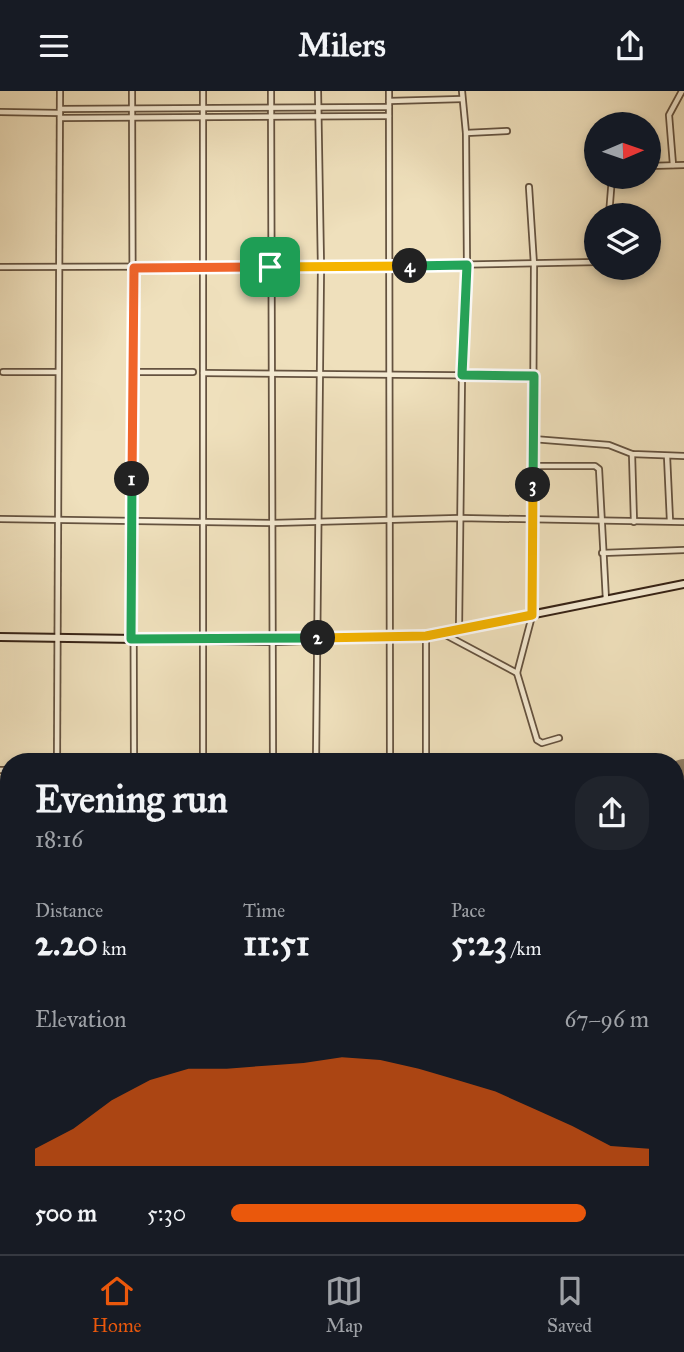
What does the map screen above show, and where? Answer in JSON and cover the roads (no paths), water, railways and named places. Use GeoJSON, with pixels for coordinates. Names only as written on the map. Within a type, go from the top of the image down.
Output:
{"type":"FeatureCollection","features":[{"type":"Feature","properties":{"kind":"street"},"geometry":{"type":"LineString","coordinates":[[57,753],[60,91]]}},
{"type":"Feature","properties":{"kind":"street"},"geometry":{"type":"LineString","coordinates":[[132,91],[134,372],[131,639],[134,753]]}},
{"type":"Feature","properties":{"kind":"street"},"geometry":{"type":"LineString","coordinates":[[203,91],[203,753]]}},
{"type":"Feature","properties":{"kind":"street"},"geometry":{"type":"LineString","coordinates":[[271,91],[273,753]]}},
{"type":"Feature","properties":{"kind":"street"},"geometry":{"type":"LineString","coordinates":[[316,753],[321,374],[318,91]]}},
{"type":"Feature","properties":{"kind":"street"},"geometry":{"type":"LineString","coordinates":[[390,91],[390,753]]}},
{"type":"Feature","properties":{"kind":"street"},"geometry":{"type":"LineString","coordinates":[[459,629],[462,375],[467,265],[466,133],[462,91]]}},
{"type":"Feature","properties":{"kind":"street"},"geometry":{"type":"LineString","coordinates":[[673,165],[669,115],[682,91]]}},
{"type":"Feature","properties":{"kind":"street"},"geometry":{"type":"LineString","coordinates":[[60,113],[203,107],[318,107],[462,99]]}},
{"type":"Feature","properties":{"kind":"street"},"geometry":{"type":"LineString","coordinates":[[0,112],[132,118],[389,116]]}},
{"type":"Feature","properties":{"kind":"street"},"geometry":{"type":"LineString","coordinates":[[466,133],[507,131]]}},
{"type":"Feature","properties":{"kind":"street"},"geometry":{"type":"LineString","coordinates":[[662,165],[684,165]]}},
{"type":"Feature","properties":{"kind":"street"},"geometry":{"type":"LineString","coordinates":[[529,187],[534,265],[532,615],[517,673],[537,740],[542,743],[559,738]]}},
{"type":"Feature","properties":{"kind":"street"},"geometry":{"type":"LineString","coordinates":[[0,267],[390,267],[584,263]]}},
{"type":"Feature","properties":{"kind":"street"},"geometry":{"type":"LineString","coordinates":[[3,372],[58,372]]}},
{"type":"Feature","properties":{"kind":"street"},"geometry":{"type":"LineString","coordinates":[[134,372],[193,372]]}},
{"type":"Feature","properties":{"kind":"street"},"geometry":{"type":"LineString","coordinates":[[204,373],[534,376]]}},
{"type":"Feature","properties":{"kind":"street"},"geometry":{"type":"LineString","coordinates":[[533,439],[609,445],[632,454],[684,456]]}},
{"type":"Feature","properties":{"kind":"street"},"geometry":{"type":"LineString","coordinates":[[632,454],[634,522]]}},
{"type":"Feature","properties":{"kind":"street"},"geometry":{"type":"LineString","coordinates":[[667,456],[670,522]]}},
{"type":"Feature","properties":{"kind":"street"},"geometry":{"type":"LineString","coordinates":[[533,466],[597,466],[606,600]]}},
{"type":"Feature","properties":{"kind":"street"},"geometry":{"type":"LineString","coordinates":[[0,519],[272,523],[459,518],[600,522],[684,521]]}},
{"type":"Feature","properties":{"kind":"street"},"geometry":{"type":"LineString","coordinates":[[602,552],[684,550]]}},
{"type":"Feature","properties":{"kind":"street"},"geometry":{"type":"LineString","coordinates":[[0,637],[273,641],[426,636],[684,584]]}},
{"type":"Feature","properties":{"kind":"street"},"geometry":{"type":"LineString","coordinates":[[442,633],[517,673]]}},
{"type":"Feature","properties":{"kind":"street"},"geometry":{"type":"LineString","coordinates":[[426,636],[426,753]]}}]}
